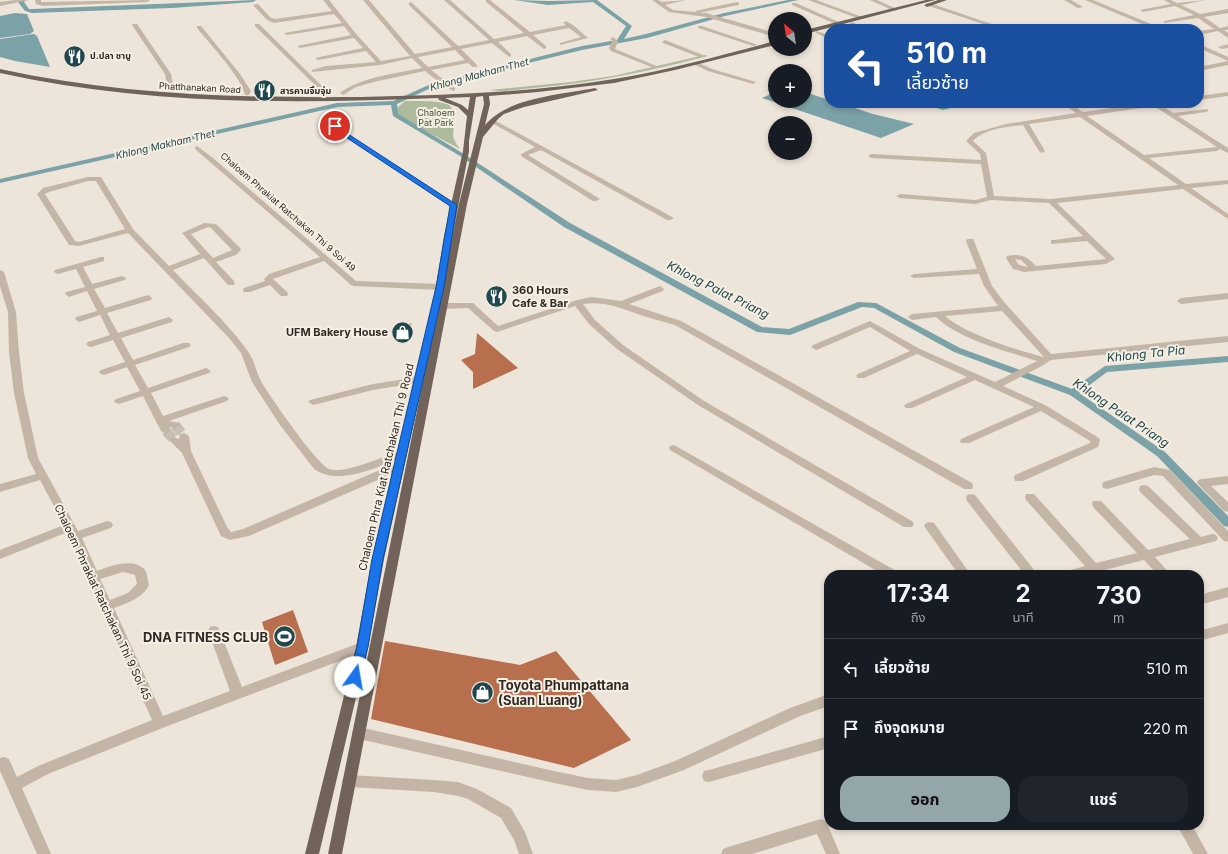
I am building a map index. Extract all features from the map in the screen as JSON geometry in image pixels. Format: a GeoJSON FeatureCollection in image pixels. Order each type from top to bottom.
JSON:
{"type":"FeatureCollection","features":[{"type":"Feature","properties":{"kind":"main road"},"geometry":{"type":"LineString","coordinates":[[840,24],[850,23],[862,18],[906,7],[944,0]]}},
{"type":"Feature","properties":{"kind":"main road"},"geometry":{"type":"LineString","coordinates":[[847,24],[930,2]]}},
{"type":"Feature","properties":{"kind":"main road"},"geometry":{"type":"LineString","coordinates":[[812,30],[824,28]]}},
{"type":"Feature","properties":{"kind":"main road"},"geometry":{"type":"LineString","coordinates":[[812,34],[824,31]]}},
{"type":"Feature","properties":{"kind":"main road"},"geometry":{"type":"LineString","coordinates":[[480,137],[492,121],[503,113],[515,108],[595,89],[701,56],[768,42]]}},
{"type":"Feature","properties":{"kind":"main road"},"geometry":{"type":"LineString","coordinates":[[453,89],[475,94],[485,94],[576,86],[695,63],[768,45]]}},
{"type":"Feature","properties":{"kind":"main road","name":"Phatthanakan Road"},"geometry":{"type":"LineString","coordinates":[[0,64],[69,78],[167,90],[247,94],[343,93],[453,89]]}},
{"type":"Feature","properties":{"kind":"main road"},"geometry":{"type":"LineString","coordinates":[[453,89],[492,88],[587,79],[656,70]]}},
{"type":"Feature","properties":{"kind":"main road","name":"Phatthanakan Road"},"geometry":{"type":"LineString","coordinates":[[0,71],[60,83],[185,97],[248,99],[415,97],[475,94]]}},
{"type":"Feature","properties":{"kind":"main road"},"geometry":{"type":"LineString","coordinates":[[475,94],[492,88]]}},
{"type":"Feature","properties":{"kind":"main road","name":"Chaloem Phra Kiat Ratchakan Thi 9 Road"},"geometry":{"type":"LineString","coordinates":[[335,854],[443,306],[467,171],[466,151],[469,115],[475,94]]}},
{"type":"Feature","properties":{"kind":"main road","name":"Chaloem Phra Kiat Ratchakan Thi 9 Road"},"geometry":{"type":"LineString","coordinates":[[312,854],[362,647],[378,559],[440,287],[454,205],[480,137],[487,100],[485,94]]}},
{"type":"Feature","properties":{"kind":"main road"},"geometry":{"type":"LineString","coordinates":[[423,96],[450,101],[464,108],[469,115]]}},
{"type":"Feature","properties":{"kind":"street"},"geometry":{"type":"LineString","coordinates":[[0,4],[9,5],[18,1],[26,0]]}},
{"type":"Feature","properties":{"kind":"street"},"geometry":{"type":"LineString","coordinates":[[38,0],[38,3],[43,4],[147,0]]}},
{"type":"Feature","properties":{"kind":"street"},"geometry":{"type":"LineString","coordinates":[[326,0],[334,12],[380,63]]}},
{"type":"Feature","properties":{"kind":"street"},"geometry":{"type":"LineString","coordinates":[[366,0],[426,69],[453,89]]}},
{"type":"Feature","properties":{"kind":"street"},"geometry":{"type":"LineString","coordinates":[[447,0],[509,55]]}},
{"type":"Feature","properties":{"kind":"street"},"geometry":{"type":"LineString","coordinates":[[655,0],[671,11],[680,13],[692,13],[737,4]]}},
{"type":"Feature","properties":{"kind":"street"},"geometry":{"type":"LineString","coordinates":[[660,4],[683,0]]}},
{"type":"Feature","properties":{"kind":"street"},"geometry":{"type":"LineString","coordinates":[[811,0],[862,18]]}},
{"type":"Feature","properties":{"kind":"street"},"geometry":{"type":"LineString","coordinates":[[873,0],[894,10]]}},
{"type":"Feature","properties":{"kind":"street"},"geometry":{"type":"LineString","coordinates":[[888,0],[906,7]]}},
{"type":"Feature","properties":{"kind":"street"},"geometry":{"type":"LineString","coordinates":[[1067,0],[1080,7]]}},
{"type":"Feature","properties":{"kind":"street"},"geometry":{"type":"LineString","coordinates":[[1088,0],[1149,24]]}},
{"type":"Feature","properties":{"kind":"street"},"geometry":{"type":"LineString","coordinates":[[1168,0],[1199,16],[1228,36]]}},
{"type":"Feature","properties":{"kind":"street"},"geometry":{"type":"LineString","coordinates":[[1143,10],[1203,0]]}},
{"type":"Feature","properties":{"kind":"street"},"geometry":{"type":"LineString","coordinates":[[488,1],[544,47]]}},
{"type":"Feature","properties":{"kind":"street"},"geometry":{"type":"LineString","coordinates":[[930,2],[989,24]]}},
{"type":"Feature","properties":{"kind":"street"},"geometry":{"type":"LineString","coordinates":[[411,4],[475,66]]}},
{"type":"Feature","properties":{"kind":"street"},"geometry":{"type":"LineString","coordinates":[[794,4],[840,24]]}},
{"type":"Feature","properties":{"kind":"street"},"geometry":{"type":"LineString","coordinates":[[256,5],[269,19],[274,21],[334,12]]}},
{"type":"Feature","properties":{"kind":"street"},"geometry":{"type":"LineString","coordinates":[[1166,22],[1228,11]]}},
{"type":"Feature","properties":{"kind":"street"},"geometry":{"type":"LineString","coordinates":[[692,13],[700,16],[722,18],[768,32]]}},
{"type":"Feature","properties":{"kind":"street"},"geometry":{"type":"LineString","coordinates":[[287,33],[345,24]]}},
{"type":"Feature","properties":{"kind":"street"},"geometry":{"type":"LineString","coordinates":[[314,71],[326,68],[380,63],[527,34],[568,24],[585,38],[562,44]]}},
{"type":"Feature","properties":{"kind":"street"},"geometry":{"type":"LineString","coordinates":[[135,25],[168,74],[170,84],[167,90]]}},
{"type":"Feature","properties":{"kind":"street"},"geometry":{"type":"LineString","coordinates":[[257,25],[323,90],[322,93]]}},
{"type":"Feature","properties":{"kind":"street"},"geometry":{"type":"LineString","coordinates":[[700,26],[755,45]]}},
{"type":"Feature","properties":{"kind":"street"},"geometry":{"type":"LineString","coordinates":[[199,27],[238,75],[248,91],[247,94]]}},
{"type":"Feature","properties":{"kind":"street"},"geometry":{"type":"LineString","coordinates":[[1204,32],[1228,28]]}},
{"type":"Feature","properties":{"kind":"street"},"geometry":{"type":"LineString","coordinates":[[818,32],[824,35]]}},
{"type":"Feature","properties":{"kind":"street"},"geometry":{"type":"LineString","coordinates":[[300,46],[355,36]]}},
{"type":"Feature","properties":{"kind":"street"},"geometry":{"type":"LineString","coordinates":[[613,38],[615,41],[613,47],[614,50],[656,70]]}},
{"type":"Feature","properties":{"kind":"street"},"geometry":{"type":"LineString","coordinates":[[665,42],[701,56]]}},
{"type":"Feature","properties":{"kind":"street"},"geometry":{"type":"LineString","coordinates":[[1221,47],[1228,46]]}},
{"type":"Feature","properties":{"kind":"street"},"geometry":{"type":"LineString","coordinates":[[1204,48],[1228,59]]}},
{"type":"Feature","properties":{"kind":"street"},"geometry":{"type":"LineString","coordinates":[[318,58],[368,49]]}},
{"type":"Feature","properties":{"kind":"street"},"geometry":{"type":"LineString","coordinates":[[343,93],[354,86],[364,83],[469,61]]}},
{"type":"Feature","properties":{"kind":"street"},"geometry":{"type":"LineString","coordinates":[[695,63],[710,70],[753,82]]}},
{"type":"Feature","properties":{"kind":"street"},"geometry":{"type":"LineString","coordinates":[[1204,68],[1228,63]]}},
{"type":"Feature","properties":{"kind":"street"},"geometry":{"type":"LineString","coordinates":[[1204,97],[1228,95]]}},
{"type":"Feature","properties":{"kind":"street"},"geometry":{"type":"LineString","coordinates":[[1072,108],[1228,217]]}},
{"type":"Feature","properties":{"kind":"street"},"geometry":{"type":"LineString","coordinates":[[991,198],[983,152],[969,140],[971,138],[984,131],[1024,122],[1128,108]]}},
{"type":"Feature","properties":{"kind":"street"},"geometry":{"type":"LineString","coordinates":[[1161,108],[1228,150]]}},
{"type":"Feature","properties":{"kind":"street"},"geometry":{"type":"LineString","coordinates":[[1171,114],[1206,110]]}},
{"type":"Feature","properties":{"kind":"street"},"geometry":{"type":"LineString","coordinates":[[328,120],[343,133],[454,205]]}},
{"type":"Feature","properties":{"kind":"street"},"geometry":{"type":"LineString","coordinates":[[492,121],[670,218]]}},
{"type":"Feature","properties":{"kind":"street"},"geometry":{"type":"LineString","coordinates":[[1024,122],[1042,151]]}},
{"type":"Feature","properties":{"kind":"street","name":"Chaloem Phrakiat Ratchakan Thi 9 Soi 49"},"geometry":{"type":"LineString","coordinates":[[197,148],[354,283],[440,287]]}},
{"type":"Feature","properties":{"kind":"street"},"geometry":{"type":"LineString","coordinates":[[540,148],[523,155],[596,199]]}},
{"type":"Feature","properties":{"kind":"street"},"geometry":{"type":"LineString","coordinates":[[1143,157],[1217,149]]}},
{"type":"Feature","properties":{"kind":"street"},"geometry":{"type":"LineString","coordinates":[[871,156],[985,162]]}},
{"type":"Feature","properties":{"kind":"street"},"geometry":{"type":"LineString","coordinates":[[130,230],[79,244],[72,243],[41,194],[46,190],[88,179],[98,180],[130,230],[232,336],[245,353],[257,382],[264,394],[284,423],[318,466],[325,471],[342,473],[350,472],[402,454]]}},
{"type":"Feature","properties":{"kind":"street"},"geometry":{"type":"LineString","coordinates":[[900,196],[974,202],[991,198],[1052,201],[1228,182]]}},
{"type":"Feature","properties":{"kind":"street"},"geometry":{"type":"LineString","coordinates":[[1034,269],[1110,260],[1110,257],[1052,201]]}},
{"type":"Feature","properties":{"kind":"street"},"geometry":{"type":"LineString","coordinates":[[168,269],[208,258],[234,253],[237,250],[213,226],[210,225],[186,233],[208,258],[231,283]]}},
{"type":"Feature","properties":{"kind":"street"},"geometry":{"type":"LineString","coordinates":[[1054,242],[1090,238]]}},
{"type":"Feature","properties":{"kind":"street"},"geometry":{"type":"LineString","coordinates":[[970,241],[988,286],[1043,360]]}},
{"type":"Feature","properties":{"kind":"street"},"geometry":{"type":"LineString","coordinates":[[284,294],[268,279],[272,276],[326,258]]}},
{"type":"Feature","properties":{"kind":"street"},"geometry":{"type":"LineString","coordinates":[[58,272],[101,259]]}},
{"type":"Feature","properties":{"kind":"street"},"geometry":{"type":"LineString","coordinates":[[78,266],[146,392],[166,425],[224,399]]}},
{"type":"Feature","properties":{"kind":"street"},"geometry":{"type":"LineString","coordinates":[[914,276],[982,271]]}},
{"type":"Feature","properties":{"kind":"street","name":"Chaloem Phrakiat Ratchakan Thi 9 Soi 45"},"geometry":{"type":"LineString","coordinates":[[0,272],[12,312],[14,352],[24,420],[33,458],[94,577],[160,723]]}},
{"type":"Feature","properties":{"kind":"street"},"geometry":{"type":"LineString","coordinates":[[69,294],[122,278]]}},
{"type":"Feature","properties":{"kind":"street"},"geometry":{"type":"LineString","coordinates":[[247,290],[272,282]]}},
{"type":"Feature","properties":{"kind":"street"},"geometry":{"type":"LineString","coordinates":[[622,304],[660,288]]}},
{"type":"Feature","properties":{"kind":"street"},"geometry":{"type":"LineString","coordinates":[[1181,301],[1228,296]]}},
{"type":"Feature","properties":{"kind":"street"},"geometry":{"type":"LineString","coordinates":[[79,319],[148,298]]}},
{"type":"Feature","properties":{"kind":"street"},"geometry":{"type":"LineString","coordinates":[[443,306],[470,305],[497,329],[577,303],[600,300],[622,304],[684,326],[968,486]]}},
{"type":"Feature","properties":{"kind":"street"},"geometry":{"type":"LineString","coordinates":[[577,303],[592,322],[620,347],[701,403],[908,524]]}},
{"type":"Feature","properties":{"kind":"street"},"geometry":{"type":"LineString","coordinates":[[912,317],[1003,306]]}},
{"type":"Feature","properties":{"kind":"street"},"geometry":{"type":"LineString","coordinates":[[937,314],[942,320],[952,326],[1043,360]]}},
{"type":"Feature","properties":{"kind":"street"},"geometry":{"type":"LineString","coordinates":[[91,344],[169,320]]}},
{"type":"Feature","properties":{"kind":"street"},"geometry":{"type":"LineString","coordinates":[[816,348],[870,324],[917,351],[974,377],[999,384],[1042,407],[1090,436],[1095,443],[1094,445],[1019,478]]}},
{"type":"Feature","properties":{"kind":"street"},"geometry":{"type":"LineString","coordinates":[[999,384],[1043,360],[1228,339]]}},
{"type":"Feature","properties":{"kind":"street"},"geometry":{"type":"LineString","coordinates":[[104,372],[186,345]]}},
{"type":"Feature","properties":{"kind":"street"},"geometry":{"type":"LineString","coordinates":[[861,376],[917,351]]}},
{"type":"Feature","properties":{"kind":"street"},"geometry":{"type":"LineString","coordinates":[[119,401],[206,371]]}},
{"type":"Feature","properties":{"kind":"street"},"geometry":{"type":"LineString","coordinates":[[909,406],[974,377]]}},
{"type":"Feature","properties":{"kind":"street"},"geometry":{"type":"LineString","coordinates":[[313,402],[373,387],[419,380]]}},
{"type":"Feature","properties":{"kind":"street"},"geometry":{"type":"LineString","coordinates":[[965,442],[1042,407]]}},
{"type":"Feature","properties":{"kind":"street"},"geometry":{"type":"LineString","coordinates":[[179,438],[222,528],[225,533],[230,536],[245,533],[386,472],[398,469]]}},
{"type":"Feature","properties":{"kind":"street"},"geometry":{"type":"LineString","coordinates":[[674,448],[885,570]]}},
{"type":"Feature","properties":{"kind":"street"},"geometry":{"type":"LineString","coordinates":[[1107,485],[1154,471],[1166,473],[1228,538]]}},
{"type":"Feature","properties":{"kind":"street"},"geometry":{"type":"LineString","coordinates":[[0,488],[41,476]]}},
{"type":"Feature","properties":{"kind":"street"},"geometry":{"type":"LineString","coordinates":[[1228,480],[1202,483],[1228,508]]}},
{"type":"Feature","properties":{"kind":"street"},"geometry":{"type":"LineString","coordinates":[[1144,489],[1199,541]]}},
{"type":"Feature","properties":{"kind":"street"},"geometry":{"type":"LineString","coordinates":[[1030,496],[1093,568]]}},
{"type":"Feature","properties":{"kind":"street"},"geometry":{"type":"LineString","coordinates":[[971,498],[1028,570]]}},
{"type":"Feature","properties":{"kind":"street"},"geometry":{"type":"LineString","coordinates":[[1098,504],[1160,570]]}},
{"type":"Feature","properties":{"kind":"street"},"geometry":{"type":"LineString","coordinates":[[0,555],[72,532],[107,524]]}},
{"type":"Feature","properties":{"kind":"street"},"geometry":{"type":"LineString","coordinates":[[930,526],[961,570]]}},
{"type":"Feature","properties":{"kind":"street"},"geometry":{"type":"LineString","coordinates":[[1086,570],[1212,538]]}},
{"type":"Feature","properties":{"kind":"street"},"geometry":{"type":"LineString","coordinates":[[94,577],[112,569],[128,567],[134,568],[140,572],[143,585],[132,596],[107,606]]}},
{"type":"Feature","properties":{"kind":"street"},"geometry":{"type":"LineString","coordinates":[[1204,599],[1228,592]]}},
{"type":"Feature","properties":{"kind":"street"},"geometry":{"type":"LineString","coordinates":[[1204,635],[1228,628]]}},
{"type":"Feature","properties":{"kind":"street"},"geometry":{"type":"LineString","coordinates":[[214,631],[238,694]]}},
{"type":"Feature","properties":{"kind":"street"},"geometry":{"type":"LineString","coordinates":[[13,786],[43,770],[160,723],[362,647]]}},
{"type":"Feature","properties":{"kind":"street"},"geometry":{"type":"LineString","coordinates":[[359,733],[554,777],[588,784],[616,786],[637,781],[679,766],[795,712],[824,702]]}},
{"type":"Feature","properties":{"kind":"street"},"geometry":{"type":"LineString","coordinates":[[709,776],[824,743]]}},
{"type":"Feature","properties":{"kind":"street"},"geometry":{"type":"LineString","coordinates":[[0,765],[4,763],[44,854]]}},
{"type":"Feature","properties":{"kind":"street"},"geometry":{"type":"LineString","coordinates":[[349,781],[434,786],[458,789],[472,794],[506,813],[520,837],[526,854]]}},
{"type":"Feature","properties":{"kind":"street"},"geometry":{"type":"LineString","coordinates":[[728,854],[824,825]]}},
{"type":"Feature","properties":{"kind":"street"},"geometry":{"type":"LineString","coordinates":[[826,830],[833,854]]}},
{"type":"Feature","properties":{"kind":"street"},"geometry":{"type":"LineString","coordinates":[[1187,830],[1201,854]]}},
{"type":"Feature","properties":{"kind":"green space"},"geometry":{"type":"Polygon","coordinates":[[[705,55],[708,56],[665,67],[599,80],[512,90],[490,90],[571,82],[613,76],[705,55]]]}},
{"type":"Feature","properties":{"kind":"green space","name":"Chaloem Pat Park"},"geometry":{"type":"Polygon","coordinates":[[[405,101],[445,103],[449,105],[454,116],[453,135],[460,149],[403,119],[397,113],[396,109],[405,101]]]}},
{"type":"Feature","properties":{"kind":"water"},"geometry":{"type":"Polygon","coordinates":[[[15,13],[27,14],[34,31],[30,34],[0,38],[0,16],[15,13]]]}},
{"type":"Feature","properties":{"kind":"water"},"geometry":{"type":"Polygon","coordinates":[[[34,34],[37,36],[50,67],[0,57],[0,39],[34,34]]]}},
{"type":"Feature","properties":{"kind":"water"},"geometry":{"type":"Polygon","coordinates":[[[812,94],[824,98],[824,108],[855,108],[914,124],[881,138],[792,108],[812,108],[812,94]]]}},
{"type":"Feature","properties":{"kind":"water"},"geometry":{"type":"Polygon","coordinates":[[[768,95],[768,100],[762,98],[768,95]]]}},
{"type":"Feature","properties":{"kind":"water"},"geometry":{"type":"Polygon","coordinates":[[[937,108],[951,108],[943,110],[937,108]]]}},
{"type":"Feature","properties":{"kind":"building","name":"UFM Bakery House"},"geometry":{"type":"Polygon","coordinates":[[[411,323],[412,333],[407,343],[393,330],[411,323]]]}},
{"type":"Feature","properties":{"kind":"building"},"geometry":{"type":"Polygon","coordinates":[[[477,333],[518,368],[473,389],[473,372],[461,360],[475,354],[477,333]]]}},
{"type":"Feature","properties":{"kind":"building","name":"DNA FITNESS CLUB"},"geometry":{"type":"Polygon","coordinates":[[[293,610],[308,652],[275,665],[262,622],[293,610]]]}},
{"type":"Feature","properties":{"kind":"building","name":"Toyota Phumpattana (Suan Luang)"},"geometry":{"type":"Polygon","coordinates":[[[385,641],[520,665],[556,651],[631,740],[574,768],[371,719],[385,641]]]}},
{"type":"Feature","properties":{"kind":"waterway"},"geometry":{"type":"LineString","coordinates":[[23,0],[21,2],[27,10],[32,11],[172,6],[253,0]]}},
{"type":"Feature","properties":{"kind":"waterway"},"geometry":{"type":"LineString","coordinates":[[517,0],[548,3],[594,0],[629,26],[620,40]]}},
{"type":"Feature","properties":{"kind":"waterway","name":"Khlong Makham Thet"},"geometry":{"type":"LineString","coordinates":[[394,103],[433,85],[582,48],[647,36],[724,15],[795,0]]}},
{"type":"Feature","properties":{"kind":"waterway","name":"Khlong Makham Thet"},"geometry":{"type":"LineString","coordinates":[[0,181],[337,105],[394,103]]}},
{"type":"Feature","properties":{"kind":"waterway","name":"Khlong Palat Priang"},"geometry":{"type":"LineString","coordinates":[[394,103],[395,115],[462,155],[567,225],[760,330],[790,332],[861,304],[876,306],[957,350],[1073,393]]}},
{"type":"Feature","properties":{"kind":"waterway","name":"Khlong Ta Pia"},"geometry":{"type":"LineString","coordinates":[[1073,393],[1105,369],[1228,359]]}},
{"type":"Feature","properties":{"kind":"waterway","name":"Khlong Palat Priang"},"geometry":{"type":"LineString","coordinates":[[1073,393],[1161,454],[1228,523]]}},
{"type":"Feature","properties":{"kind":"tunnel"},"geometry":{"type":"LineString","coordinates":[[175,425],[184,436]]}},
{"type":"Feature","properties":{"kind":"tunnel"},"geometry":{"type":"LineString","coordinates":[[166,431],[174,440]]}},
{"type":"Feature","properties":{"kind":"place","name":"ป.ปลา ชาบู"},"geometry":{"type":"Point","coordinates":[74,56]}},
{"type":"Feature","properties":{"kind":"place","name":"สารคามจิ้มจุ่ม"},"geometry":{"type":"Point","coordinates":[265,91]}},
{"type":"Feature","properties":{"kind":"place","name":"360 Hours Cafe & Bar"},"geometry":{"type":"Point","coordinates":[497,296]}},
{"type":"Feature","properties":{"kind":"place","name":"UFM Bakery House"},"geometry":{"type":"Point","coordinates":[403,332]}},
{"type":"Feature","properties":{"kind":"place","name":"DNA FITNESS CLUB"},"geometry":{"type":"Point","coordinates":[284,637]}},
{"type":"Feature","properties":{"kind":"place","name":"Toyota Phumpattana (Suan Luang)"},"geometry":{"type":"Point","coordinates":[483,692]}},
{"type":"Feature","properties":{"kind":"route"},"geometry":{"type":"LineString","coordinates":[[335,126],[343,133],[454,205],[440,287],[378,559],[355,677]]}}]}
